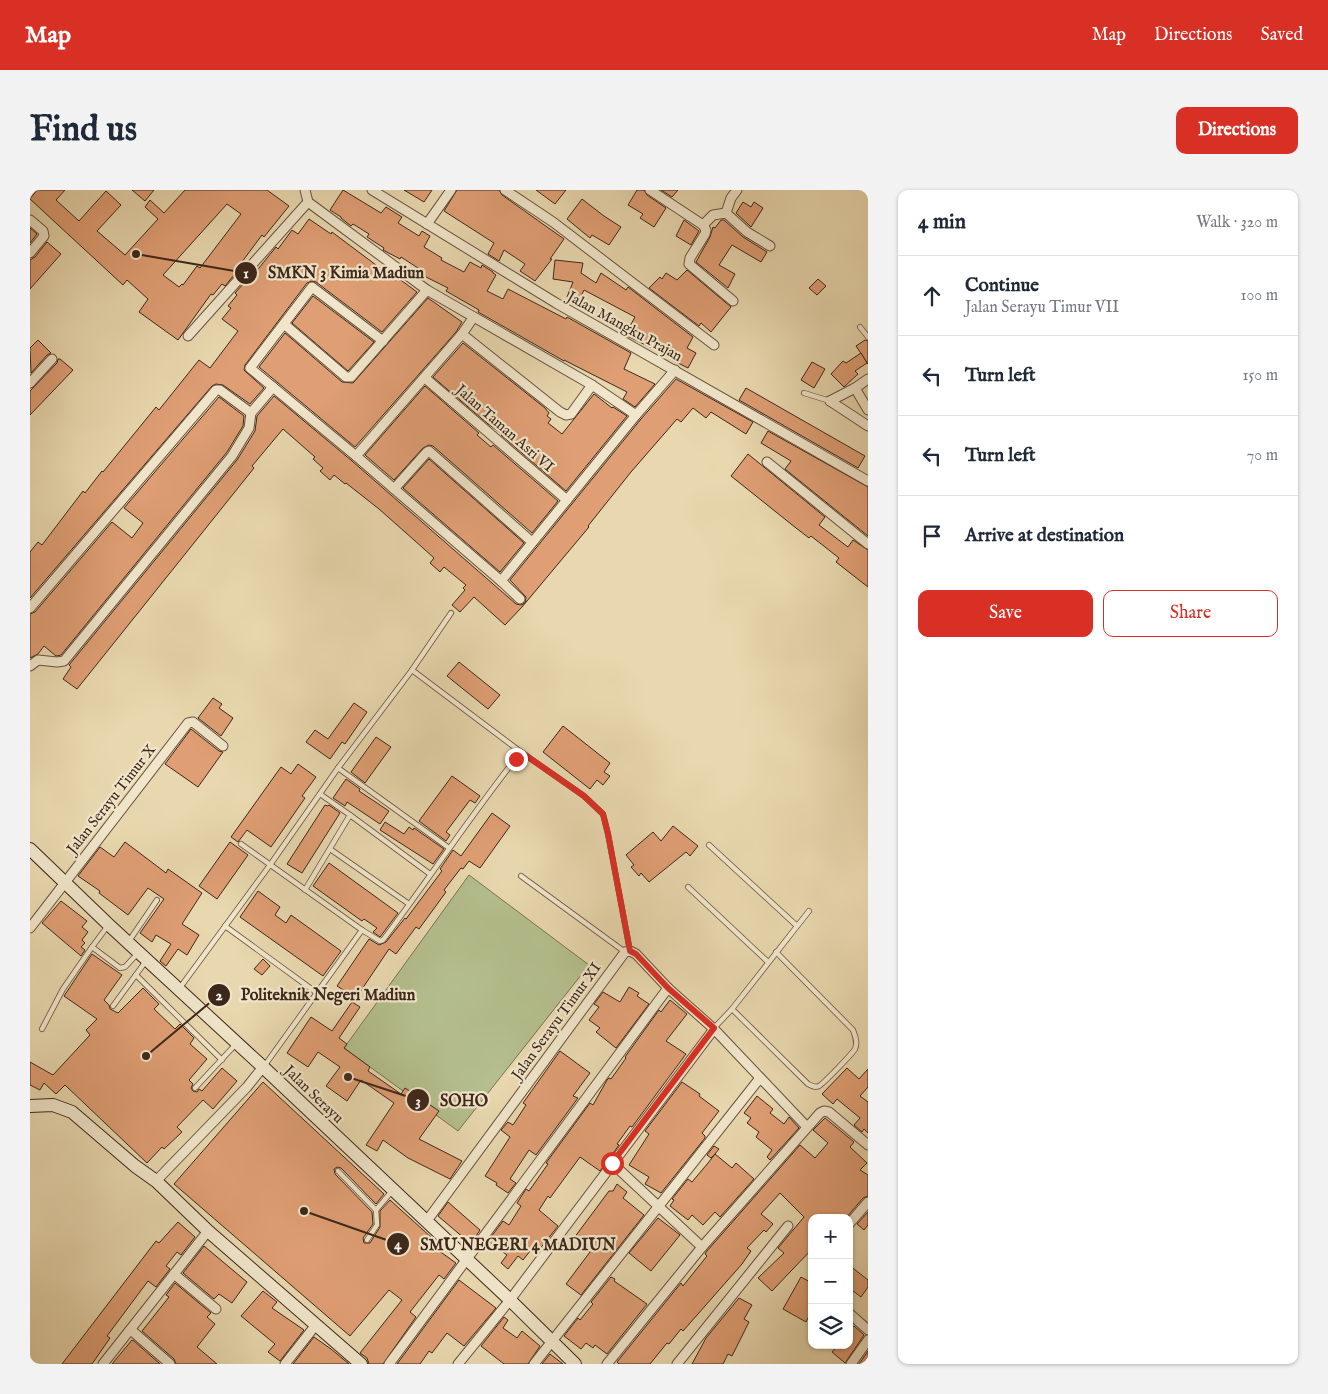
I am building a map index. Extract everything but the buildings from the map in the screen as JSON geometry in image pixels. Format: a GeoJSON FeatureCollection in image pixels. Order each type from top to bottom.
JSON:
{"type":"FeatureCollection","features":[{"type":"Feature","properties":{"kind":"main road","name":"Jalan Serayu"},"geometry":{"type":"LineString","coordinates":[[30,848],[178,990],[263,1067],[465,1260],[510,1300],[575,1364]]}},
{"type":"Feature","properties":{"kind":"main road"},"geometry":{"type":"LineString","coordinates":[[32,1104],[53,1105],[72,1112],[135,1166],[156,1181],[208,1232],[361,1364]]}},
{"type":"Feature","properties":{"kind":"street","name":"Jalan Mangku Prajan"},"geometry":{"type":"LineString","coordinates":[[372,190],[556,303],[868,481]]}},
{"type":"Feature","properties":{"kind":"street"},"geometry":{"type":"LineString","coordinates":[[427,224],[451,190]]}},
{"type":"Feature","properties":{"kind":"street"},"geometry":{"type":"LineString","coordinates":[[505,190],[553,222],[714,345]]}},
{"type":"Feature","properties":{"kind":"street"},"geometry":{"type":"LineString","coordinates":[[650,190],[703,225],[706,234],[690,258],[689,264],[733,301]]}},
{"type":"Feature","properties":{"kind":"street"},"geometry":{"type":"LineString","coordinates":[[726,213],[731,198],[737,190]]}},
{"type":"Feature","properties":{"kind":"street"},"geometry":{"type":"LineString","coordinates":[[306,191],[308,202],[427,290],[592,385],[636,415]]}},
{"type":"Feature","properties":{"kind":"street"},"geometry":{"type":"LineString","coordinates":[[188,336],[308,202]]}},
{"type":"Feature","properties":{"kind":"street"},"geometry":{"type":"LineString","coordinates":[[703,225],[713,214],[726,213],[747,232],[770,246]]}},
{"type":"Feature","properties":{"kind":"street"},"geometry":{"type":"LineString","coordinates":[[30,220],[43,232],[44,236],[30,253]]}},
{"type":"Feature","properties":{"kind":"street"},"geometry":{"type":"LineString","coordinates":[[382,341],[312,287],[250,368],[356,456],[520,599]]}},
{"type":"Feature","properties":{"kind":"street"},"geometry":{"type":"LineString","coordinates":[[284,324],[350,377],[427,290]]}},
{"type":"Feature","properties":{"kind":"street"},"geometry":{"type":"LineString","coordinates":[[356,456],[425,378],[473,318]]}},
{"type":"Feature","properties":{"kind":"street"},"geometry":{"type":"LineString","coordinates":[[462,334],[566,415],[571,414],[592,385]]}},
{"type":"Feature","properties":{"kind":"street"},"geometry":{"type":"LineString","coordinates":[[30,383],[52,359]]}},
{"type":"Feature","properties":{"kind":"street"},"geometry":{"type":"LineString","coordinates":[[501,581],[675,370]]}},
{"type":"Feature","properties":{"kind":"street","name":"Jalan Taman Asri VI"},"geometry":{"type":"LineString","coordinates":[[425,378],[567,500]]}},
{"type":"Feature","properties":{"kind":"street"},"geometry":{"type":"LineString","coordinates":[[868,379],[830,401],[868,426]]}},
{"type":"Feature","properties":{"kind":"street"},"geometry":{"type":"LineString","coordinates":[[30,666],[38,660],[64,661],[232,456],[250,428],[251,413],[273,387]]}},
{"type":"Feature","properties":{"kind":"street"},"geometry":{"type":"LineString","coordinates":[[855,388],[868,410]]}},
{"type":"Feature","properties":{"kind":"street"},"geometry":{"type":"LineString","coordinates":[[30,608],[216,390],[220,390],[251,413]]}},
{"type":"Feature","properties":{"kind":"street"},"geometry":{"type":"LineString","coordinates":[[394,489],[430,451],[532,542]]}},
{"type":"Feature","properties":{"kind":"street"},"geometry":{"type":"LineString","coordinates":[[767,462],[868,544]]}},
{"type":"Feature","properties":{"kind":"street","name":"Jalan Serayu Timur X"},"geometry":{"type":"LineString","coordinates":[[30,928],[188,723],[193,722],[223,746]]}},
{"type":"Feature","properties":{"kind":"street"},"geometry":{"type":"LineString","coordinates":[[625,953],[636,954],[668,988],[714,1028],[807,1128]]}},
{"type":"Feature","properties":{"kind":"street","name":"Jalan Serayu Timur XI"},"geometry":{"type":"LineString","coordinates":[[426,1222],[625,953]]}},
{"type":"Feature","properties":{"kind":"street"},"geometry":{"type":"LineString","coordinates":[[389,1364],[668,988]]}},
{"type":"Feature","properties":{"kind":"street"},"geometry":{"type":"LineString","coordinates":[[458,1364],[510,1300],[714,1028]]}},
{"type":"Feature","properties":{"kind":"street"},"geometry":{"type":"LineString","coordinates":[[156,1181],[247,1087],[263,1067]]}},
{"type":"Feature","properties":{"kind":"street"},"geometry":{"type":"LineString","coordinates":[[534,1364],[760,1078]]}},
{"type":"Feature","properties":{"kind":"street"},"geometry":{"type":"LineString","coordinates":[[607,1364],[702,1247],[820,1113],[824,1111],[829,1112],[868,1145]]}},
{"type":"Feature","properties":{"kind":"street"},"geometry":{"type":"LineString","coordinates":[[612,1163],[702,1247]]}},
{"type":"Feature","properties":{"kind":"street"},"geometry":{"type":"LineString","coordinates":[[853,1219],[868,1202]]}},
{"type":"Feature","properties":{"kind":"street"},"geometry":{"type":"LineString","coordinates":[[676,1364],[788,1226]]}},
{"type":"Feature","properties":{"kind":"street"},"geometry":{"type":"LineString","coordinates":[[103,1364],[208,1232]]}},
{"type":"Feature","properties":{"kind":"street"},"geometry":{"type":"LineString","coordinates":[[174,1274],[216,1309]]}},
{"type":"Feature","properties":{"kind":"street"},"geometry":{"type":"LineString","coordinates":[[853,1317],[868,1330]]}},
{"type":"Feature","properties":{"kind":"street"},"geometry":{"type":"LineString","coordinates":[[285,1364],[315,1326]]}},
{"type":"Feature","properties":{"kind":"street"},"geometry":{"type":"LineString","coordinates":[[130,1330],[170,1364]]}},
{"type":"Feature","properties":{"kind":"street"},"geometry":{"type":"LineString","coordinates":[[852,1364],[868,1340]]}},
{"type":"Feature","properties":{"kind":"lane"},"geometry":{"type":"LineString","coordinates":[[860,326],[868,337]]}},
{"type":"Feature","properties":{"kind":"lane"},"geometry":{"type":"LineString","coordinates":[[804,393],[830,401]]}},
{"type":"Feature","properties":{"kind":"lane"},"geometry":{"type":"LineString","coordinates":[[178,990],[270,865],[338,768],[412,670],[451,613]]}},
{"type":"Feature","properties":{"kind":"lane"},"geometry":{"type":"LineString","coordinates":[[412,670],[521,752],[584,796],[603,814],[608,834],[625,953]]}},
{"type":"Feature","properties":{"kind":"lane"},"geometry":{"type":"LineString","coordinates":[[241,844],[380,941],[383,940],[448,848],[521,752]]}},
{"type":"Feature","properties":{"kind":"lane"},"geometry":{"type":"LineString","coordinates":[[338,768],[448,848]]}},
{"type":"Feature","properties":{"kind":"lane"},"geometry":{"type":"LineString","coordinates":[[320,794],[430,874]]}},
{"type":"Feature","properties":{"kind":"lane"},"geometry":{"type":"LineString","coordinates":[[305,890],[350,816]]}},
{"type":"Feature","properties":{"kind":"lane"},"geometry":{"type":"LineString","coordinates":[[709,845],[797,926]]}},
{"type":"Feature","properties":{"kind":"lane"},"geometry":{"type":"LineString","coordinates":[[330,849],[409,904]]}},
{"type":"Feature","properties":{"kind":"lane"},"geometry":{"type":"LineString","coordinates":[[522,876],[625,953]]}},
{"type":"Feature","properties":{"kind":"lane"},"geometry":{"type":"LineString","coordinates":[[688,887],[768,962]]}},
{"type":"Feature","properties":{"kind":"lane"},"geometry":{"type":"LineString","coordinates":[[128,942],[158,900]]}},
{"type":"Feature","properties":{"kind":"lane"},"geometry":{"type":"LineString","coordinates":[[714,1028],[732,1009],[809,911]]}},
{"type":"Feature","properties":{"kind":"lane"},"geometry":{"type":"LineString","coordinates":[[42,1029],[63,989],[109,925]]}},
{"type":"Feature","properties":{"kind":"lane"},"geometry":{"type":"LineString","coordinates":[[226,926],[317,993]]}},
{"type":"Feature","properties":{"kind":"lane"},"geometry":{"type":"LineString","coordinates":[[263,1067],[362,930]]}},
{"type":"Feature","properties":{"kind":"lane"},"geometry":{"type":"LineString","coordinates":[[92,947],[120,968],[125,968],[143,956]]}},
{"type":"Feature","properties":{"kind":"lane"},"geometry":{"type":"LineString","coordinates":[[732,1009],[813,1087],[818,1087],[824,1082],[854,1049],[856,1041],[853,1030],[776,952]]}},
{"type":"Feature","properties":{"kind":"lane"},"geometry":{"type":"LineString","coordinates":[[113,1006],[136,975],[143,956]]}},
{"type":"Feature","properties":{"kind":"lane"},"geometry":{"type":"LineString","coordinates":[[136,975],[222,1060]]}},
{"type":"Feature","properties":{"kind":"lane"},"geometry":{"type":"LineString","coordinates":[[195,1088],[236,1044]]}},
{"type":"Feature","properties":{"kind":"lane"},"geometry":{"type":"LineString","coordinates":[[338,1172],[376,1210],[377,1225],[367,1240]]}},
{"type":"Feature","properties":{"kind":"lane"},"geometry":{"type":"LineString","coordinates":[[376,1210],[393,1190]]}},
{"type":"Feature","properties":{"kind":"green space"},"geometry":{"type":"Polygon","coordinates":[[[469,875],[589,965],[458,1131],[344,1048],[469,875]]]}},
{"type":"Feature","properties":{"kind":"place","name":"SMKN 3 Kimia Madiun"},"geometry":{"type":"Point","coordinates":[136,254]}},
{"type":"Feature","properties":{"kind":"place","name":"Politeknik Negeri Madiun"},"geometry":{"type":"Point","coordinates":[146,1056]}},
{"type":"Feature","properties":{"kind":"place","name":"SOHO"},"geometry":{"type":"Point","coordinates":[348,1077]}},
{"type":"Feature","properties":{"kind":"place","name":"SMU NEGERI 4 MADIUN"},"geometry":{"type":"Point","coordinates":[304,1211]}},
{"type":"Feature","properties":{"kind":"route"},"geometry":{"type":"LineString","coordinates":[[516,759],[521,752],[584,796],[603,814],[630,951],[636,954],[668,988],[714,1028],[612,1163]]}}]}
